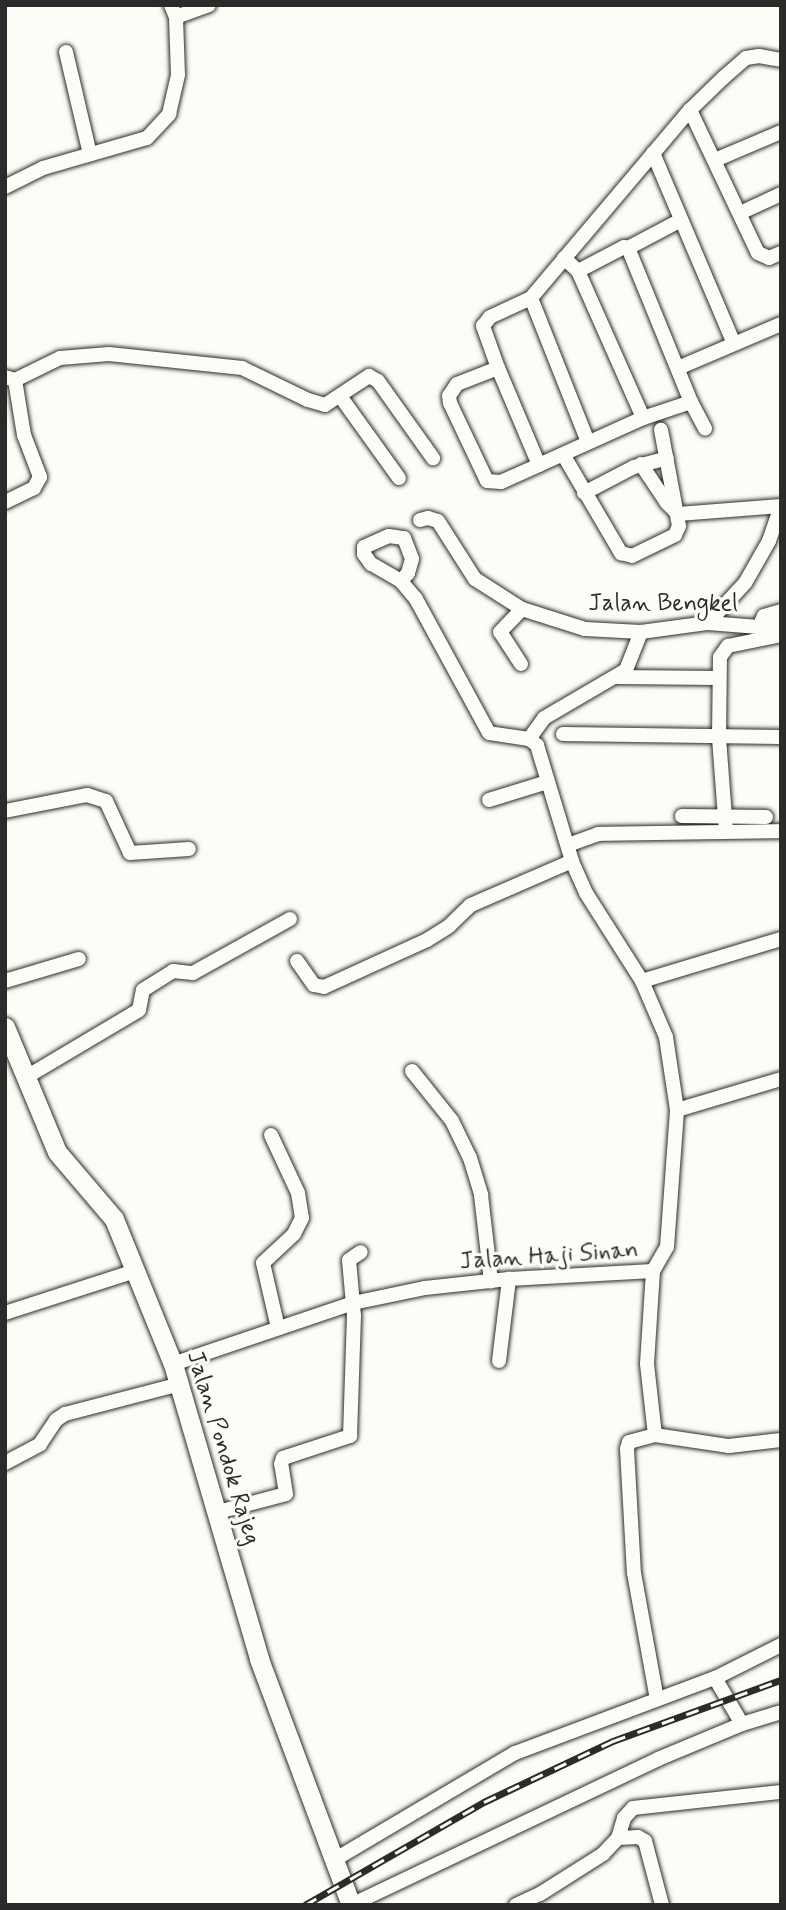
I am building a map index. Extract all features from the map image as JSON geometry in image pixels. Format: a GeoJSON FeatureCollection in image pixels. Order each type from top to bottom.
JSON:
{"type":"FeatureCollection","features":[{"type":"Feature","properties":{"kind":"main road","name":"Jalan Pondok Rajeg"},"geometry":{"type":"LineString","coordinates":[[5,1027],[28,1076],[57,1152],[114,1219],[173,1364],[259,1659],[351,1905]]}},
{"type":"Feature","properties":{"kind":"street"},"geometry":{"type":"LineString","coordinates":[[5,187],[43,167],[147,138],[169,114],[178,75],[174,11],[209,5]]}},
{"type":"Feature","properties":{"kind":"street"},"geometry":{"type":"LineString","coordinates":[[66,52],[90,154]]}},
{"type":"Feature","properties":{"kind":"street"},"geometry":{"type":"LineString","coordinates":[[539,466],[483,326],[490,317],[531,298],[690,110],[746,58],[759,56],[781,60]]}},
{"type":"Feature","properties":{"kind":"street"},"geometry":{"type":"LineString","coordinates":[[690,110],[758,253],[769,258],[781,253]]}},
{"type":"Feature","properties":{"kind":"street"},"geometry":{"type":"LineString","coordinates":[[715,160],[781,132]]}},
{"type":"Feature","properties":{"kind":"street"},"geometry":{"type":"LineString","coordinates":[[653,153],[734,344]]}},
{"type":"Feature","properties":{"kind":"street"},"geometry":{"type":"LineString","coordinates":[[740,213],[781,194]]}},
{"type":"Feature","properties":{"kind":"street"},"geometry":{"type":"LineString","coordinates":[[578,271],[681,220]]}},
{"type":"Feature","properties":{"kind":"street"},"geometry":{"type":"LineString","coordinates":[[628,248],[691,402],[705,428]]}},
{"type":"Feature","properties":{"kind":"street"},"geometry":{"type":"LineString","coordinates":[[564,258],[578,271],[643,418]]}},
{"type":"Feature","properties":{"kind":"street"},"geometry":{"type":"LineString","coordinates":[[531,298],[588,442]]}},
{"type":"Feature","properties":{"kind":"street"},"geometry":{"type":"LineString","coordinates":[[678,368],[781,324]]}},
{"type":"Feature","properties":{"kind":"street"},"geometry":{"type":"LineString","coordinates":[[5,502],[34,488],[40,477],[24,435],[10,378],[60,358],[109,354],[242,368],[308,400],[326,405],[369,376],[378,381],[433,458]]}},
{"type":"Feature","properties":{"kind":"street"},"geometry":{"type":"LineString","coordinates":[[498,368],[457,384],[449,396],[487,481],[501,482],[643,418],[691,402]]}},
{"type":"Feature","properties":{"kind":"street"},"geometry":{"type":"LineString","coordinates":[[340,396],[399,478]]}},
{"type":"Feature","properties":{"kind":"street"},"geometry":{"type":"LineString","coordinates":[[564,456],[621,553],[632,556],[675,534],[678,514],[661,430]]}},
{"type":"Feature","properties":{"kind":"street"},"geometry":{"type":"LineString","coordinates":[[584,493],[641,464],[667,458]]}},
{"type":"Feature","properties":{"kind":"street"},"geometry":{"type":"LineString","coordinates":[[641,464],[667,503],[678,514],[781,506],[769,541],[745,583],[708,623]]}},
{"type":"Feature","properties":{"kind":"street","name":"Jalan Bengkel"},"geometry":{"type":"LineString","coordinates":[[420,520],[428,518],[438,521],[475,579],[522,609],[585,629],[640,632],[708,623],[759,627],[781,623]]}},
{"type":"Feature","properties":{"kind":"street"},"geometry":{"type":"LineString","coordinates":[[401,581],[416,599],[489,733],[529,739],[544,718],[626,670],[640,632]]}},
{"type":"Feature","properties":{"kind":"street"},"geometry":{"type":"LineString","coordinates":[[521,664],[500,632],[522,609]]}},
{"type":"Feature","properties":{"kind":"street"},"geometry":{"type":"LineString","coordinates":[[759,627],[764,616],[781,611]]}},
{"type":"Feature","properties":{"kind":"street"},"geometry":{"type":"LineString","coordinates":[[726,824],[719,738],[720,657],[727,646],[781,635]]}},
{"type":"Feature","properties":{"kind":"street"},"geometry":{"type":"LineString","coordinates":[[618,677],[718,678]]}},
{"type":"Feature","properties":{"kind":"street"},"geometry":{"type":"LineString","coordinates":[[563,734],[781,737]]}},
{"type":"Feature","properties":{"kind":"street","name":"Jalan Haji Sinan"},"geometry":{"type":"LineString","coordinates":[[173,1364],[353,1303],[425,1288],[509,1279],[653,1271],[667,1247],[677,1110],[666,1037],[642,981],[586,893],[572,861],[537,745],[529,739]]}},
{"type":"Feature","properties":{"kind":"street"},"geometry":{"type":"LineString","coordinates":[[489,800],[547,782]]}},
{"type":"Feature","properties":{"kind":"street"},"geometry":{"type":"LineString","coordinates":[[5,811],[87,795],[106,800],[130,853],[189,849]]}},
{"type":"Feature","properties":{"kind":"street"},"geometry":{"type":"LineString","coordinates":[[682,816],[781,831]]}},
{"type":"Feature","properties":{"kind":"street"},"geometry":{"type":"LineString","coordinates":[[568,845],[598,834],[726,824],[766,817]]}},
{"type":"Feature","properties":{"kind":"street"},"geometry":{"type":"LineString","coordinates":[[297,961],[314,985],[324,987],[427,940],[449,926],[471,905],[572,861]]}},
{"type":"Feature","properties":{"kind":"street"},"geometry":{"type":"LineString","coordinates":[[28,1076],[139,1010],[143,990],[173,971],[192,973],[290,919]]}},
{"type":"Feature","properties":{"kind":"street"},"geometry":{"type":"LineString","coordinates":[[642,981],[781,939]]}},
{"type":"Feature","properties":{"kind":"street"},"geometry":{"type":"LineString","coordinates":[[5,981],[79,959]]}},
{"type":"Feature","properties":{"kind":"street"},"geometry":{"type":"LineString","coordinates":[[412,1071],[452,1121],[470,1158],[481,1195],[491,1281]]}},
{"type":"Feature","properties":{"kind":"street"},"geometry":{"type":"LineString","coordinates":[[677,1110],[781,1079]]}},
{"type":"Feature","properties":{"kind":"street"},"geometry":{"type":"LineString","coordinates":[[271,1135],[298,1193],[302,1219],[294,1234],[263,1263],[278,1328]]}},
{"type":"Feature","properties":{"kind":"street"},"geometry":{"type":"LineString","coordinates":[[218,1513],[286,1494],[281,1464],[283,1458],[350,1436],[353,1303],[349,1260],[361,1252]]}},
{"type":"Feature","properties":{"kind":"street"},"geometry":{"type":"LineString","coordinates":[[5,1313],[135,1271]]}},
{"type":"Feature","properties":{"kind":"street"},"geometry":{"type":"LineString","coordinates":[[653,1271],[647,1364],[655,1435]]}},
{"type":"Feature","properties":{"kind":"street"},"geometry":{"type":"LineString","coordinates":[[499,1362],[509,1279]]}},
{"type":"Feature","properties":{"kind":"street"},"geometry":{"type":"LineString","coordinates":[[5,1462],[40,1444],[56,1420],[65,1414],[180,1384]]}},
{"type":"Feature","properties":{"kind":"street"},"geometry":{"type":"LineString","coordinates":[[657,1699],[634,1573],[627,1449],[629,1442],[655,1435],[729,1446],[781,1440]]}},
{"type":"Feature","properties":{"kind":"street"},"geometry":{"type":"LineString","coordinates":[[334,1860],[515,1753],[715,1678],[781,1645]]}},
{"type":"Feature","properties":{"kind":"street"},"geometry":{"type":"LineString","coordinates":[[715,1678],[742,1724]]}},
{"type":"Feature","properties":{"kind":"street"},"geometry":{"type":"LineString","coordinates":[[351,1905],[658,1759],[742,1724],[781,1712]]}},
{"type":"Feature","properties":{"kind":"street"},"geometry":{"type":"LineString","coordinates":[[516,1905],[540,1894],[603,1854],[618,1838],[624,1818],[633,1808],[781,1792]]}},
{"type":"Feature","properties":{"kind":"street"},"geometry":{"type":"LineString","coordinates":[[618,1838],[638,1837],[645,1841],[662,1905]]}},
{"type":"Feature","properties":{"kind":"railway"},"geometry":{"type":"LineString","coordinates":[[305,1905],[484,1802],[613,1741],[781,1680]]}}]}
